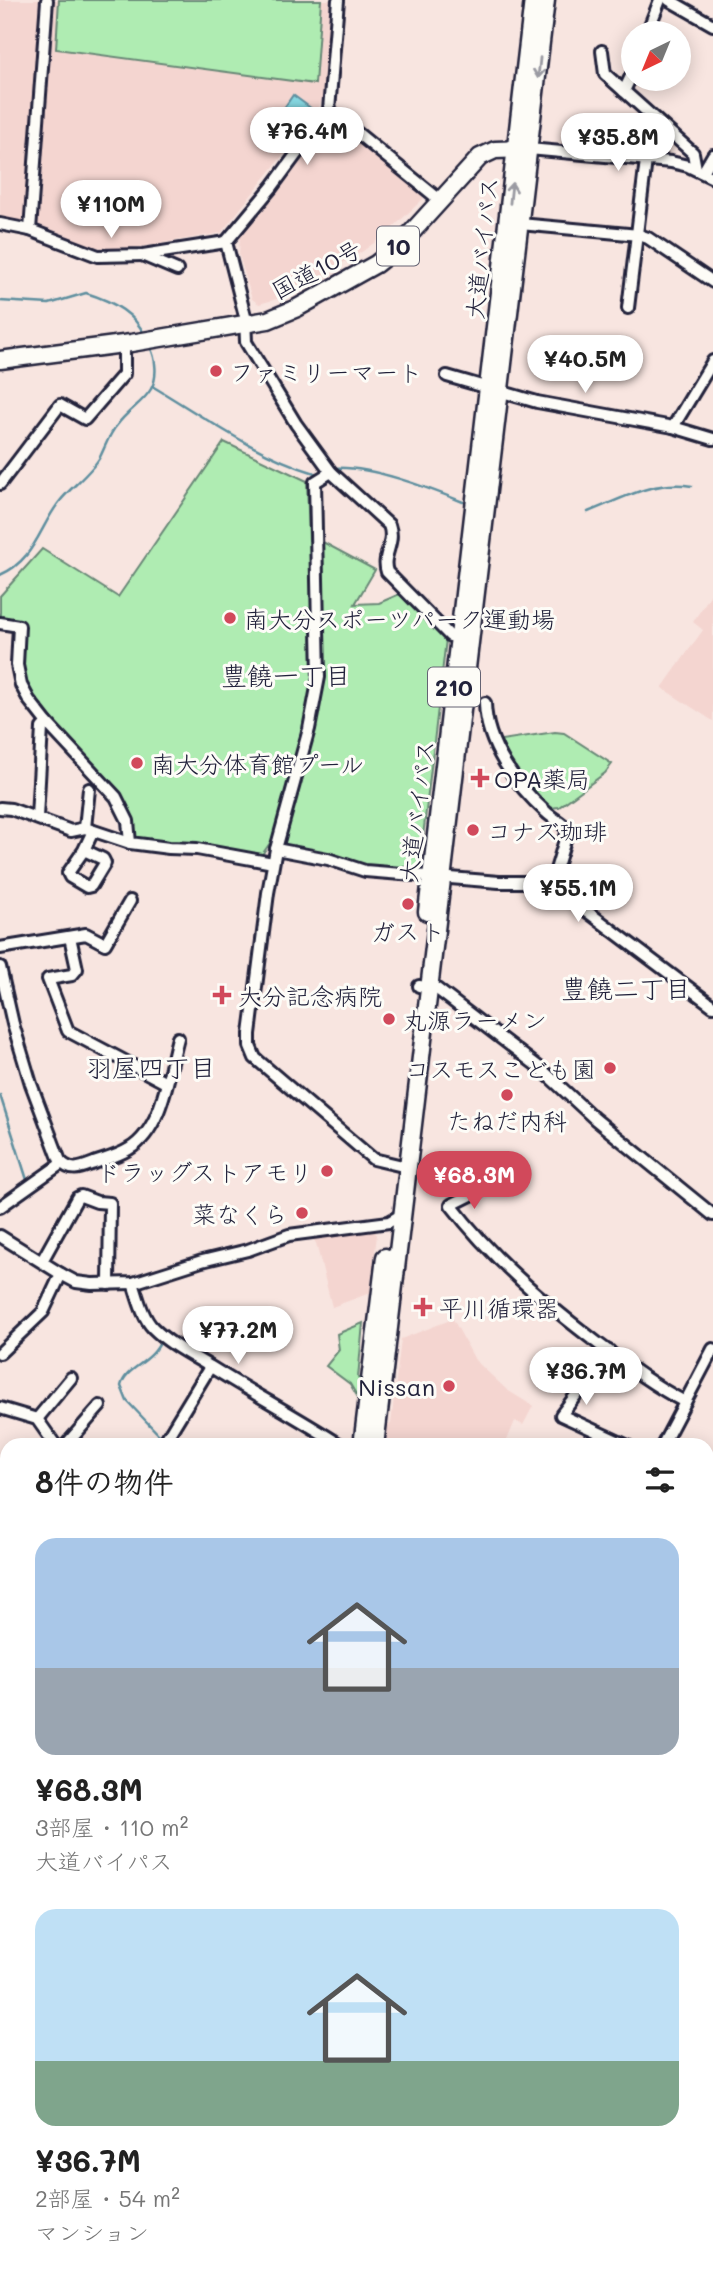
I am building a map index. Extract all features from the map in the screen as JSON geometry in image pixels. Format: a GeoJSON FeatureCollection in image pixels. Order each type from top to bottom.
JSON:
{"type":"FeatureCollection","features":[{"type":"Feature","properties":{"kind":"highway"},"geometry":{"type":"LineString","coordinates":[[521,146],[533,0]]}},
{"type":"Feature","properties":{"kind":"highway"},"geometry":{"type":"LineString","coordinates":[[521,146],[546,0]]}},
{"type":"Feature","properties":{"kind":"highway","name":"国道10号"},"geometry":{"type":"LineString","coordinates":[[246,323],[298,300],[370,256],[395,237],[480,150],[491,144],[521,146]]}},
{"type":"Feature","properties":{"kind":"highway","name":"国道10号"},"geometry":{"type":"LineString","coordinates":[[0,360],[268,320],[297,308],[376,264],[410,234],[475,162],[495,150],[521,146]]}},
{"type":"Feature","properties":{"kind":"highway","name":"大道バイパス"},"geometry":{"type":"LineString","coordinates":[[437,876],[460,637],[520,224],[521,146]]}},
{"type":"Feature","properties":{"kind":"highway","name":"大道バイパス"},"geometry":{"type":"LineString","coordinates":[[363,1438],[395,1218],[424,987],[521,146]]}},
{"type":"Feature","properties":{"kind":"highway","name":"大道バイパス"},"geometry":{"type":"LineString","coordinates":[[376,1438],[395,1218]]}},
{"type":"Feature","properties":{"kind":"street"},"geometry":{"type":"LineString","coordinates":[[30,230],[47,0]]}},
{"type":"Feature","properties":{"kind":"street"},"geometry":{"type":"LineString","coordinates":[[0,224],[30,230],[98,256],[143,255],[226,242],[272,187],[329,110],[338,0]]}},
{"type":"Feature","properties":{"kind":"street"},"geometry":{"type":"LineString","coordinates":[[652,21],[660,0]]}},
{"type":"Feature","properties":{"kind":"street"},"geometry":{"type":"LineString","coordinates":[[669,0],[713,25]]}},
{"type":"Feature","properties":{"kind":"street"},"geometry":{"type":"LineString","coordinates":[[602,51],[605,74],[621,87]]}},
{"type":"Feature","properties":{"kind":"street"},"geometry":{"type":"LineString","coordinates":[[625,91],[693,153],[706,170]]}},
{"type":"Feature","properties":{"kind":"street"},"geometry":{"type":"LineString","coordinates":[[329,110],[436,197]]}},
{"type":"Feature","properties":{"kind":"street"},"geometry":{"type":"LineString","coordinates":[[521,146],[680,164],[706,170]]}},
{"type":"Feature","properties":{"kind":"street"},"geometry":{"type":"LineString","coordinates":[[706,170],[713,155]]}},
{"type":"Feature","properties":{"kind":"street"},"geometry":{"type":"LineString","coordinates":[[628,308],[639,235],[646,160]]}},
{"type":"Feature","properties":{"kind":"street"},"geometry":{"type":"LineString","coordinates":[[520,224],[639,235],[648,238],[713,282]]}},
{"type":"Feature","properties":{"kind":"street"},"geometry":{"type":"LineString","coordinates":[[226,242],[246,323],[246,342],[296,424],[331,472],[389,525],[393,535],[384,564],[387,572],[450,636],[460,637]]}},
{"type":"Feature","properties":{"kind":"street"},"geometry":{"type":"LineString","coordinates":[[143,255],[177,270]]}},
{"type":"Feature","properties":{"kind":"street"},"geometry":{"type":"LineString","coordinates":[[0,484],[60,405],[85,419],[113,389],[124,374],[127,343]]}},
{"type":"Feature","properties":{"kind":"street"},"geometry":{"type":"LineString","coordinates":[[673,427],[713,361]]}},
{"type":"Feature","properties":{"kind":"street"},"geometry":{"type":"LineString","coordinates":[[447,376],[537,402],[673,427],[713,439]]}},
{"type":"Feature","properties":{"kind":"street"},"geometry":{"type":"LineString","coordinates":[[331,472],[316,482],[319,677],[309,729],[276,849],[251,1021],[250,1046],[255,1058],[373,1159],[402,1166]]}},
{"type":"Feature","properties":{"kind":"street"},"geometry":{"type":"LineString","coordinates":[[0,623],[19,626],[17,665],[21,685],[47,723],[116,797],[128,821],[130,843]]}},
{"type":"Feature","properties":{"kind":"street"},"geometry":{"type":"LineString","coordinates":[[485,703],[487,721],[510,774],[548,814],[568,830],[552,883]]}},
{"type":"Feature","properties":{"kind":"street"},"geometry":{"type":"LineString","coordinates":[[37,817],[42,728],[47,723]]}},
{"type":"Feature","properties":{"kind":"street"},"geometry":{"type":"LineString","coordinates":[[85,850],[89,829],[89,789]]}},
{"type":"Feature","properties":{"kind":"street"},"geometry":{"type":"LineString","coordinates":[[0,808],[37,817],[71,831],[89,829],[130,843],[197,849],[274,863]]}},
{"type":"Feature","properties":{"kind":"street"},"geometry":{"type":"LineString","coordinates":[[276,849],[328,859],[365,872],[499,882],[552,883],[713,1006]]}},
{"type":"Feature","properties":{"kind":"street"},"geometry":{"type":"LineString","coordinates":[[0,948],[86,934],[105,944],[130,901]]}},
{"type":"Feature","properties":{"kind":"street"},"geometry":{"type":"LineString","coordinates":[[70,937],[77,970],[72,975],[48,979],[68,1031],[166,1083]]}},
{"type":"Feature","properties":{"kind":"street"},"geometry":{"type":"LineString","coordinates":[[0,967],[31,1084],[62,1164],[68,1168],[78,1169],[137,1144],[151,1126],[178,1038]]}},
{"type":"Feature","properties":{"kind":"street"},"geometry":{"type":"LineString","coordinates":[[424,987],[437,989],[540,1068],[595,1119],[713,1215]]}},
{"type":"Feature","properties":{"kind":"street"},"geometry":{"type":"LineString","coordinates":[[0,1207],[62,1164]]}},
{"type":"Feature","properties":{"kind":"street"},"geometry":{"type":"LineString","coordinates":[[483,1189],[451,1205],[502,1264],[568,1321],[652,1385],[685,1402]]}},
{"type":"Feature","properties":{"kind":"street"},"geometry":{"type":"LineString","coordinates":[[42,1261],[77,1198],[81,1196],[110,1203],[109,1284]]}},
{"type":"Feature","properties":{"kind":"street"},"geometry":{"type":"LineString","coordinates":[[0,1236],[76,1282],[133,1283],[202,1261],[248,1250],[289,1235],[395,1218]]}},
{"type":"Feature","properties":{"kind":"street"},"geometry":{"type":"LineString","coordinates":[[0,1353],[43,1312],[61,1274]]}},
{"type":"Feature","properties":{"kind":"street"},"geometry":{"type":"LineString","coordinates":[[133,1283],[150,1326],[181,1350],[329,1438]]}},
{"type":"Feature","properties":{"kind":"street"},"geometry":{"type":"LineString","coordinates":[[0,1338],[11,1345]]}},
{"type":"Feature","properties":{"kind":"street"},"geometry":{"type":"LineString","coordinates":[[666,1438],[685,1402],[709,1369],[713,1349]]}},
{"type":"Feature","properties":{"kind":"street"},"geometry":{"type":"LineString","coordinates":[[609,1352],[561,1415],[611,1438]]}},
{"type":"Feature","properties":{"kind":"street"},"geometry":{"type":"LineString","coordinates":[[167,1438],[210,1367]]}},
{"type":"Feature","properties":{"kind":"street"},"geometry":{"type":"LineString","coordinates":[[37,1419],[71,1378]]}},
{"type":"Feature","properties":{"kind":"street"},"geometry":{"type":"LineString","coordinates":[[72,1438],[100,1406]]}},
{"type":"Feature","properties":{"kind":"street"},"geometry":{"type":"LineString","coordinates":[[0,1408],[37,1419],[50,1438]]}},
{"type":"Feature","properties":{"kind":"shaded area"},"geometry":{"type":"Polygon","coordinates":[[[0,0],[42,0],[25,222],[0,217],[0,0]]]}},
{"type":"Feature","properties":{"kind":"shaded area"},"geometry":{"type":"Polygon","coordinates":[[[51,0],[330,0],[325,88],[320,105],[221,233],[122,250],[86,246],[46,230],[38,224],[51,0]]]}},
{"type":"Feature","properties":{"kind":"shaded area"},"geometry":{"type":"Polygon","coordinates":[[[339,122],[422,190],[423,199],[386,234],[363,251],[284,297],[259,304],[252,299],[239,255],[240,236],[329,124],[339,122]]]}},
{"type":"Feature","properties":{"kind":"shaded area"},"geometry":{"type":"Polygon","coordinates":[[[713,591],[713,721],[662,688],[703,630],[693,622],[713,591]]]}},
{"type":"Feature","properties":{"kind":"shaded area"},"geometry":{"type":"Polygon","coordinates":[[[372,1227],[377,1235],[370,1293],[332,1307],[316,1243],[312,1238],[372,1227]]]}},
{"type":"Feature","properties":{"kind":"shaded area","name":"Nissan"},"geometry":{"type":"Polygon","coordinates":[[[453,1319],[475,1360],[507,1390],[533,1406],[523,1425],[515,1421],[508,1438],[387,1438],[388,1425],[391,1424],[401,1339],[453,1319]]]}},
{"type":"Feature","properties":{"kind":"green space"},"geometry":{"type":"Polygon","coordinates":[[[59,0],[321,0],[315,84],[56,49],[59,0]]]}},
{"type":"Feature","properties":{"kind":"green space"},"geometry":{"type":"Polygon","coordinates":[[[224,442],[307,481],[309,540],[321,541],[375,570],[355,604],[379,603],[402,593],[446,639],[419,871],[366,868],[329,855],[270,843],[261,856],[135,839],[133,821],[54,726],[23,684],[21,625],[0,621],[0,596],[42,549],[118,597],[224,442]]]}},
{"type":"Feature","properties":{"kind":"green space"},"geometry":{"type":"Polygon","coordinates":[[[564,733],[612,764],[605,773],[559,807],[550,808],[521,777],[501,740],[564,733]]]}},
{"type":"Feature","properties":{"kind":"green space"},"geometry":{"type":"Polygon","coordinates":[[[363,1323],[357,1396],[350,1384],[326,1366],[339,1350],[337,1334],[363,1323]]]}},
{"type":"Feature","properties":{"kind":"water"},"geometry":{"type":"Polygon","coordinates":[[[293,95],[312,109],[292,137],[273,124],[293,95]]]}},
{"type":"Feature","properties":{"kind":"waterway"},"geometry":{"type":"LineString","coordinates":[[0,301],[49,304],[86,293],[120,307],[134,319],[144,334]]}},
{"type":"Feature","properties":{"kind":"waterway"},"geometry":{"type":"LineString","coordinates":[[0,575],[12,569],[29,552],[60,501],[96,463],[115,428],[148,394],[155,373],[150,347]]}},
{"type":"Feature","properties":{"kind":"waterway"},"geometry":{"type":"LineString","coordinates":[[152,386],[251,446],[315,473]]}},
{"type":"Feature","properties":{"kind":"waterway"},"geometry":{"type":"LineString","coordinates":[[333,468],[381,474],[463,502]]}},
{"type":"Feature","properties":{"kind":"waterway"},"geometry":{"type":"LineString","coordinates":[[588,512],[651,488],[692,486]]}},
{"type":"Feature","properties":{"kind":"waterway"},"geometry":{"type":"LineString","coordinates":[[0,1095],[28,1183]]}},
{"type":"Feature","properties":{"kind":"waterway"},"geometry":{"type":"LineString","coordinates":[[162,1338],[158,1347],[128,1374],[121,1386],[127,1401],[162,1438]]}},
{"type":"Feature","properties":{"kind":"place","name":"ファミリーマート"},"geometry":{"type":"Point","coordinates":[216,371]}},
{"type":"Feature","properties":{"kind":"place","name":"南大分スポーツパーク運動場"},"geometry":{"type":"Point","coordinates":[230,618]}},
{"type":"Feature","properties":{"kind":"place","name":"南大分体育館プール"},"geometry":{"type":"Point","coordinates":[137,763]}},
{"type":"Feature","properties":{"kind":"place","name":"OPA薬局"},"geometry":{"type":"Point","coordinates":[480,778]}},
{"type":"Feature","properties":{"kind":"place","name":"コナズ珈琲"},"geometry":{"type":"Point","coordinates":[473,830]}},
{"type":"Feature","properties":{"kind":"place","name":"ガスト"},"geometry":{"type":"Point","coordinates":[408,904]}},
{"type":"Feature","properties":{"kind":"place","name":"大分記念病院"},"geometry":{"type":"Point","coordinates":[222,995]}},
{"type":"Feature","properties":{"kind":"place","name":"丸源ラーメン"},"geometry":{"type":"Point","coordinates":[389,1019]}},
{"type":"Feature","properties":{"kind":"place","name":"コスモスこども園"},"geometry":{"type":"Point","coordinates":[610,1068]}},
{"type":"Feature","properties":{"kind":"place","name":"たねだ内科"},"geometry":{"type":"Point","coordinates":[507,1095]}},
{"type":"Feature","properties":{"kind":"place","name":"ドラッグストアモリ"},"geometry":{"type":"Point","coordinates":[327,1171]}},
{"type":"Feature","properties":{"kind":"place","name":"菜なくら"},"geometry":{"type":"Point","coordinates":[302,1213]}},
{"type":"Feature","properties":{"kind":"place","name":"平川循環器"},"geometry":{"type":"Point","coordinates":[423,1307]}},
{"type":"Feature","properties":{"kind":"place","name":"Nissan"},"geometry":{"type":"Point","coordinates":[449,1386]}},
{"type":"Feature","properties":{"kind":"district","name":"豊饒一丁目"},"geometry":{"type":"Point","coordinates":[286,675]}},
{"type":"Feature","properties":{"kind":"district","name":"豊饒二丁目"},"geometry":{"type":"Point","coordinates":[626,988]}},
{"type":"Feature","properties":{"kind":"district","name":"羽屋四丁目"},"geometry":{"type":"Point","coordinates":[151,1067]}}]}
